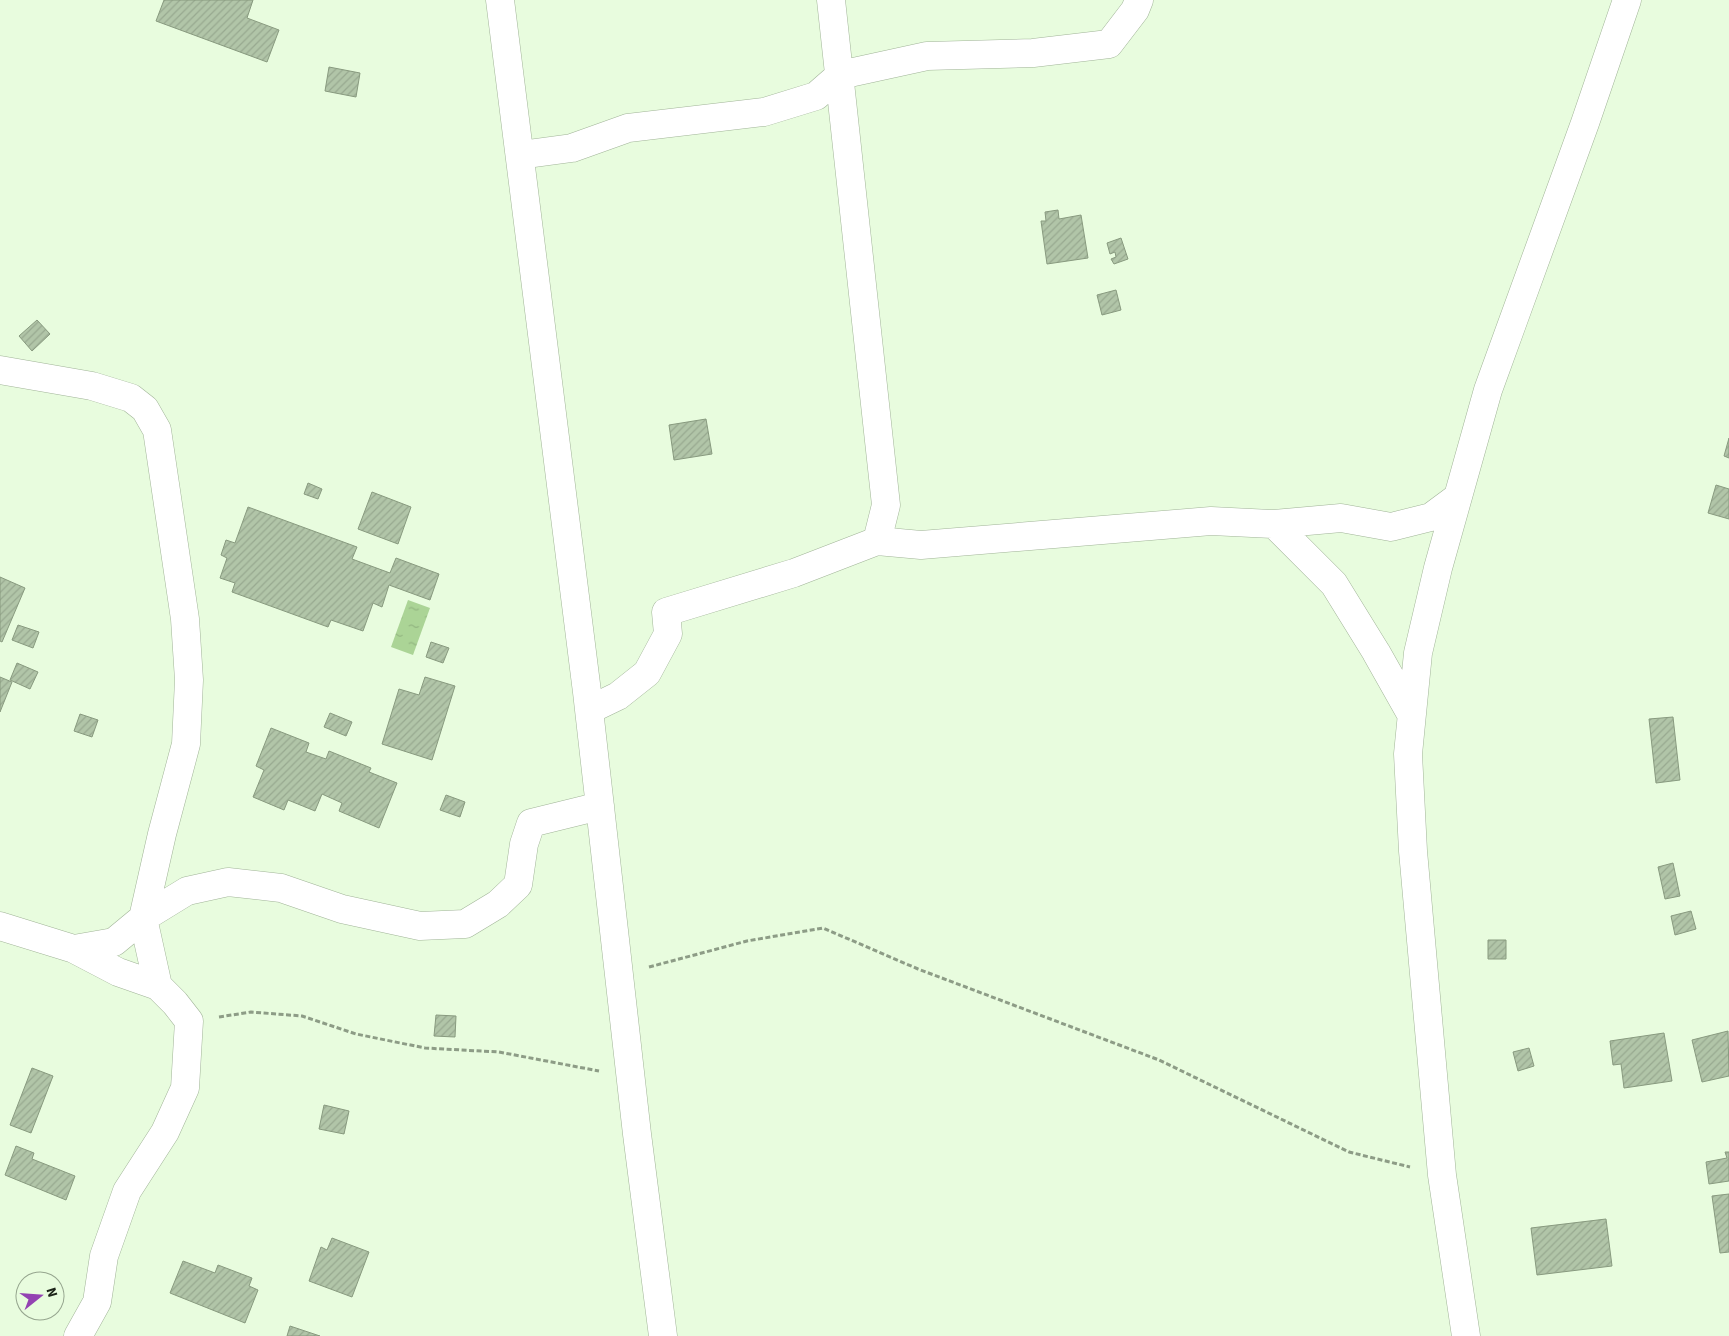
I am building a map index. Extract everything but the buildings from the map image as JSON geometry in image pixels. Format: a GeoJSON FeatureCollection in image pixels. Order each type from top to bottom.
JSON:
{"type":"FeatureCollection","features":[{"type":"Feature","properties":{"kind":"street"},"geometry":{"type":"LineString","coordinates":[[500,0],[589,710],[630,1074],[663,1336]]}},
{"type":"Feature","properties":{"kind":"street"},"geometry":{"type":"LineString","coordinates":[[831,0],[886,505],[877,541]]}},
{"type":"Feature","properties":{"kind":"street"},"geometry":{"type":"LineString","coordinates":[[520,155],[572,148],[628,128],[764,112],[816,96],[840,75],[927,56],[1034,53],[1109,44],[1135,10],[1139,0]]}},
{"type":"Feature","properties":{"kind":"street"},"geometry":{"type":"LineString","coordinates":[[1466,1336],[1442,1175],[1413,851],[1408,754],[1418,653],[1438,568],[1488,390],[1585,123],[1627,0]]}},
{"type":"Feature","properties":{"kind":"street"},"geometry":{"type":"LineString","coordinates":[[0,370],[92,386],[131,398],[145,409],[157,430],[185,620],[189,680],[186,744],[162,834],[143,918],[158,986]]}},
{"type":"Feature","properties":{"kind":"street"},"geometry":{"type":"LineString","coordinates":[[589,710],[618,696],[646,673],[668,634],[666,612],[794,573],[877,541],[921,545],[1211,521],[1274,524],[1341,518],[1391,527],[1431,517],[1458,496]]}},
{"type":"Feature","properties":{"kind":"street"},"geometry":{"type":"LineString","coordinates":[[1274,524],[1334,584],[1411,714]]}},
{"type":"Feature","properties":{"kind":"street"},"geometry":{"type":"LineString","coordinates":[[74,949],[114,942],[143,918],[187,891],[228,882],[281,888],[342,909],[420,926],[465,924],[498,904],[518,885],[524,844],[531,823],[600,806]]}},
{"type":"Feature","properties":{"kind":"street"},"geometry":{"type":"LineString","coordinates":[[0,926],[74,949],[118,972],[158,986],[189,1021],[185,1088],[165,1132],[127,1191],[104,1256],[97,1302],[78,1336]]}},
{"type":"Feature","properties":{"kind":"path"},"geometry":{"type":"LineString","coordinates":[[619,975],[747,942],[823,928],[918,970],[1159,1060],[1349,1152],[1442,1175]]}},
{"type":"Feature","properties":{"kind":"path"},"geometry":{"type":"LineString","coordinates":[[189,1021],[251,1012],[302,1016],[356,1034],[425,1048],[499,1052],[592,1070],[630,1074]]}},
{"type":"Feature","properties":{"kind":"water"},"geometry":{"type":"Polygon","coordinates":[[[408,600],[430,608],[413,655],[391,647],[408,600]]]}}]}
